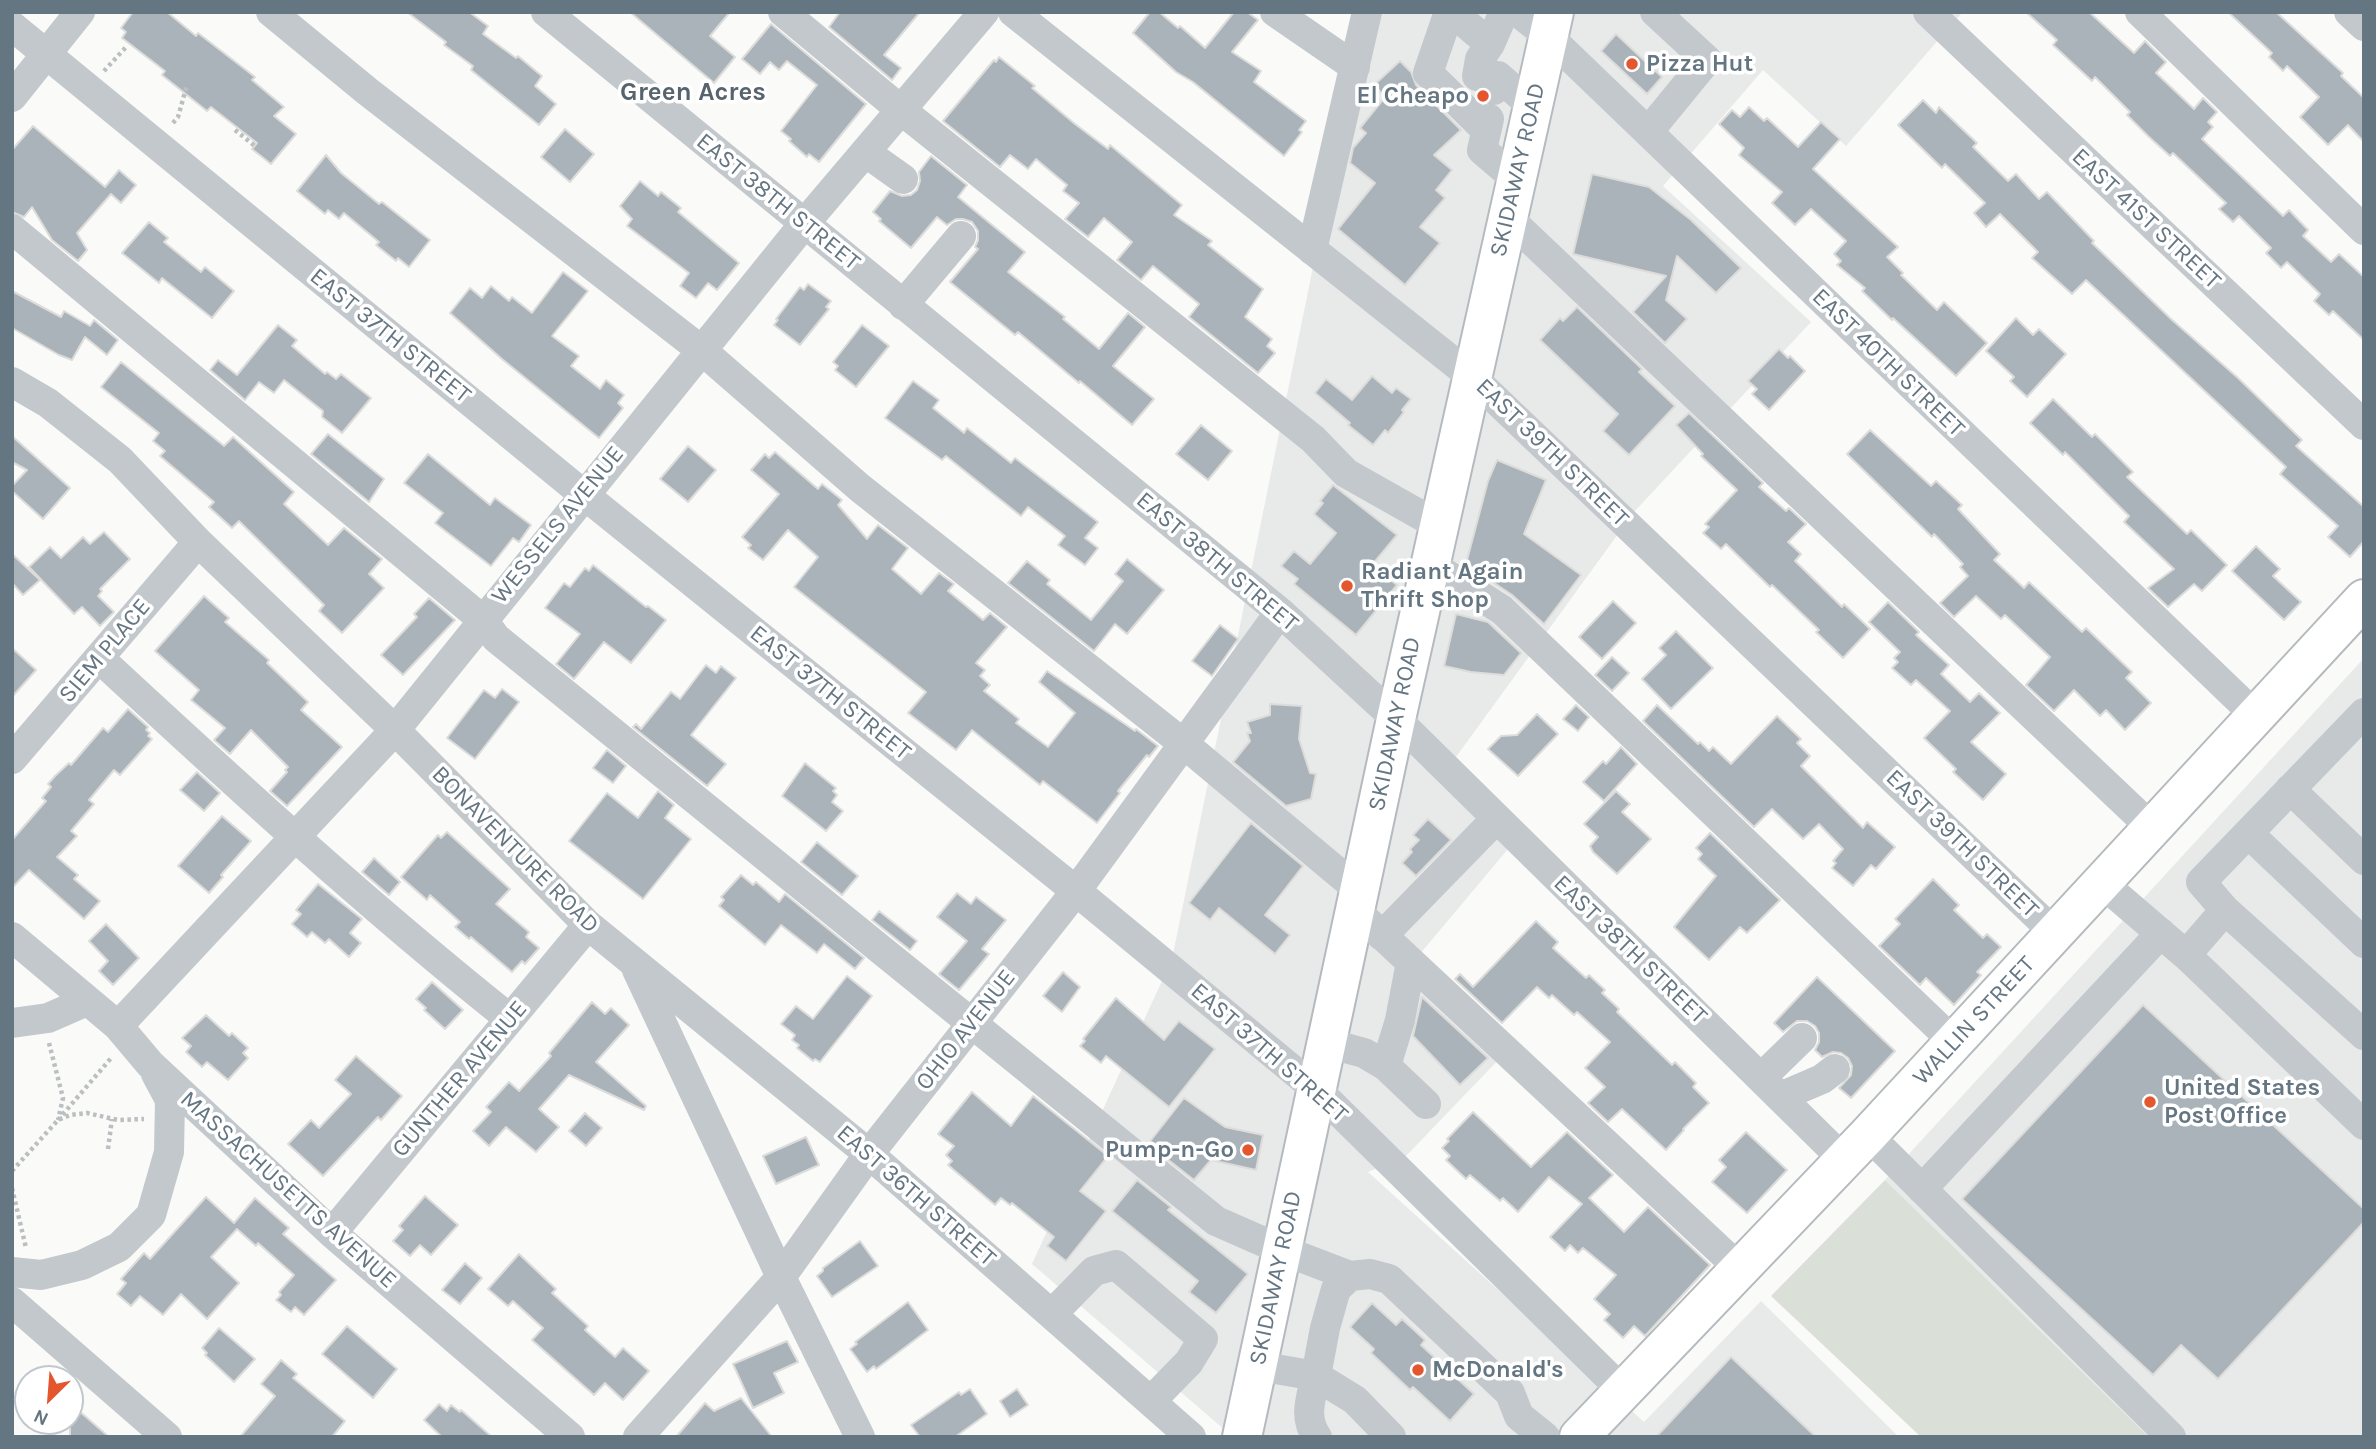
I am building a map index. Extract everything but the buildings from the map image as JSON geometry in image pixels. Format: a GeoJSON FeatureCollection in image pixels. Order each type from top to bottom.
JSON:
{"type":"FeatureCollection","features":[{"type":"Feature","properties":{"kind":"main road","name":"SKIDAWAY ROAD"},"geometry":{"type":"LineString","coordinates":[[1242,1437],[1438,525],[1551,24]]}},
{"type":"Feature","properties":{"kind":"main road","name":"WALLIN STREET"},"geometry":{"type":"LineString","coordinates":[[1578,1437],[2056,934],[2364,599]]}},
{"type":"Feature","properties":{"kind":"street"},"geometry":{"type":"LineString","coordinates":[[12,97],[80,12]]}},
{"type":"Feature","properties":{"kind":"street"},"geometry":{"type":"LineString","coordinates":[[271,12],[367,91],[700,351],[860,488],[1184,744],[1357,900],[1382,936],[1740,1268]]}},
{"type":"Feature","properties":{"kind":"street","name":"EAST 38TH STREET"},"geometry":{"type":"LineString","coordinates":[[546,12],[1280,612],[1396,719],[1496,819],[1712,1011],[1770,1088],[1922,1189],[2171,1437]]}},
{"type":"Feature","properties":{"kind":"street"},"geometry":{"type":"LineString","coordinates":[[783,12],[901,110],[1313,439],[1346,472],[1438,525]]}},
{"type":"Feature","properties":{"kind":"street","name":"WESSELS AVENUE"},"geometry":{"type":"LineString","coordinates":[[123,1032],[296,836],[395,730],[583,494],[804,224],[851,153],[901,110],[984,12]]}},
{"type":"Feature","properties":{"kind":"street","name":"EAST 39TH STREET"},"geometry":{"type":"LineString","coordinates":[[1013,12],[1471,376],[2056,934]]}},
{"type":"Feature","properties":{"kind":"street"},"geometry":{"type":"LineString","coordinates":[[1275,12],[1355,67]]}},
{"type":"Feature","properties":{"kind":"street"},"geometry":{"type":"LineString","coordinates":[[1312,250],[1367,12]]}},
{"type":"Feature","properties":{"kind":"street"},"geometry":{"type":"LineString","coordinates":[[1451,12],[1484,90]]}},
{"type":"Feature","properties":{"kind":"street"},"geometry":{"type":"LineString","coordinates":[[1451,12],[1429,74],[1532,106]]}},
{"type":"Feature","properties":{"kind":"street"},"geometry":{"type":"LineString","coordinates":[[1504,12],[1484,90],[1482,150],[1516,179]]}},
{"type":"Feature","properties":{"kind":"street","name":"EAST 40TH STREET"},"geometry":{"type":"LineString","coordinates":[[1518,12],[1551,24],[1648,132],[2256,716]]}},
{"type":"Feature","properties":{"kind":"street"},"geometry":{"type":"LineString","coordinates":[[1648,132],[1707,60],[1655,12]]}},
{"type":"Feature","properties":{"kind":"street","name":"EAST 41ST STREET"},"geometry":{"type":"LineString","coordinates":[[1928,12],[2364,425]]}},
{"type":"Feature","properties":{"kind":"street"},"geometry":{"type":"LineString","coordinates":[[2140,12],[2364,230]]}},
{"type":"Feature","properties":{"kind":"street"},"geometry":{"type":"LineString","coordinates":[[2349,12],[2364,26]]}},
{"type":"Feature","properties":{"kind":"street","name":"EAST 37TH STREET"},"geometry":{"type":"LineString","coordinates":[[12,26],[1317,1090],[1622,1390]]}},
{"type":"Feature","properties":{"kind":"street"},"geometry":{"type":"LineString","coordinates":[[851,153],[903,179]]}},
{"type":"Feature","properties":{"kind":"street"},"geometry":{"type":"LineString","coordinates":[[1507,216],[2152,828]]}},
{"type":"Feature","properties":{"kind":"street"},"geometry":{"type":"LineString","coordinates":[[12,229],[483,620],[496,638],[1216,1221],[1350,1276],[1370,1274],[1389,1279],[1510,1393],[1514,1426],[1545,1437]]}},
{"type":"Feature","properties":{"kind":"street"},"geometry":{"type":"LineString","coordinates":[[903,305],[961,236]]}},
{"type":"Feature","properties":{"kind":"street","name":"BONAVENTURE ROAD"},"geometry":{"type":"LineString","coordinates":[[12,382],[48,403],[120,460],[198,542],[395,730],[589,925],[634,964],[781,1277],[860,1437]]}},
{"type":"Feature","properties":{"kind":"street","name":"SIEM PLACE"},"geometry":{"type":"LineString","coordinates":[[12,759],[198,542]]}},
{"type":"Feature","properties":{"kind":"street"},"geometry":{"type":"LineString","coordinates":[[1430,565],[1502,610],[1954,1042]]}},
{"type":"Feature","properties":{"kind":"street","name":"OHIO AVENUE"},"geometry":{"type":"LineString","coordinates":[[638,1437],[781,1277],[869,1154],[1076,891],[1280,612]]}},
{"type":"Feature","properties":{"kind":"street"},"geometry":{"type":"LineString","coordinates":[[99,658],[258,806],[296,836],[418,946],[510,1019]]}},
{"type":"Feature","properties":{"kind":"street"},"geometry":{"type":"LineString","coordinates":[[2364,713],[2201,883],[2225,910],[2364,1035]]}},
{"type":"Feature","properties":{"kind":"street"},"geometry":{"type":"LineString","coordinates":[[2290,789],[2363,858]]}},
{"type":"Feature","properties":{"kind":"street"},"geometry":{"type":"LineString","coordinates":[[1382,936],[1496,819]]}},
{"type":"Feature","properties":{"kind":"street"},"geometry":{"type":"LineString","coordinates":[[2248,833],[2364,943]]}},
{"type":"Feature","properties":{"kind":"street"},"geometry":{"type":"LineString","coordinates":[[2102,883],[2186,955],[2364,1125]]}},
{"type":"Feature","properties":{"kind":"street"},"geometry":{"type":"LineString","coordinates":[[2186,955],[2225,910]]}},
{"type":"Feature","properties":{"kind":"street","name":"GUNTHER AVENUE"},"geometry":{"type":"LineString","coordinates":[[332,1233],[589,925]]}},
{"type":"Feature","properties":{"kind":"street"},"geometry":{"type":"LineString","coordinates":[[1922,1189],[2161,933]]}},
{"type":"Feature","properties":{"kind":"street","name":"MASSACHUSETTS AVENUE"},"geometry":{"type":"LineString","coordinates":[[12,937],[123,1032],[150,1064],[332,1233],[570,1437]]}},
{"type":"Feature","properties":{"kind":"street"},"geometry":{"type":"LineString","coordinates":[[1385,1066],[1400,1020],[1411,962]]}},
{"type":"Feature","properties":{"kind":"street","name":"EAST 36TH STREET"},"geometry":{"type":"LineString","coordinates":[[634,964],[869,1154],[1191,1437]]}},
{"type":"Feature","properties":{"kind":"street"},"geometry":{"type":"LineString","coordinates":[[12,1023],[48,1018],[87,1001]]}},
{"type":"Feature","properties":{"kind":"street"},"geometry":{"type":"LineString","coordinates":[[1770,1088],[1802,1038]]}},
{"type":"Feature","properties":{"kind":"street"},"geometry":{"type":"LineString","coordinates":[[1327,1043],[1364,1053],[1385,1066],[1426,1104]]}},
{"type":"Feature","properties":{"kind":"street"},"geometry":{"type":"LineString","coordinates":[[20,1272],[41,1275],[82,1265],[118,1247],[151,1215],[169,1152],[170,1100],[150,1064]]}},
{"type":"Feature","properties":{"kind":"street"},"geometry":{"type":"LineString","coordinates":[[1770,1088],[1822,1079],[1835,1069]]}},
{"type":"Feature","properties":{"kind":"street"},"geometry":{"type":"LineString","coordinates":[[1052,1314],[1094,1271],[1116,1265],[1203,1339],[1189,1362],[1151,1401]]}},
{"type":"Feature","properties":{"kind":"street"},"geometry":{"type":"LineString","coordinates":[[1317,1437],[1310,1427],[1307,1413],[1336,1289],[1350,1276]]}},
{"type":"Feature","properties":{"kind":"street"},"geometry":{"type":"LineString","coordinates":[[12,1302],[167,1437]]}},
{"type":"Feature","properties":{"kind":"street"},"geometry":{"type":"LineString","coordinates":[[1258,1366],[1316,1376],[1355,1400],[1391,1437]]}},
{"type":"Feature","properties":{"kind":"path"},"geometry":{"type":"LineString","coordinates":[[158,146],[178,117],[187,85]]}},
{"type":"Feature","properties":{"kind":"path"},"geometry":{"type":"LineString","coordinates":[[235,130],[255,146]]}},
{"type":"Feature","properties":{"kind":"path"},"geometry":{"type":"LineString","coordinates":[[48,1018],[47,1037],[63,1097],[58,1120]]}},
{"type":"Feature","properties":{"kind":"path"},"geometry":{"type":"LineString","coordinates":[[12,1171],[58,1120],[123,1032]]}},
{"type":"Feature","properties":{"kind":"path"},"geometry":{"type":"LineString","coordinates":[[58,1120],[87,1113],[112,1119],[170,1118]]}},
{"type":"Feature","properties":{"kind":"path"},"geometry":{"type":"LineString","coordinates":[[108,1149],[112,1119]]}},
{"type":"Feature","properties":{"kind":"path"},"geometry":{"type":"LineString","coordinates":[[12,1188],[26,1240],[20,1272]]}},
{"type":"Feature","properties":{"kind":"shaded area"},"geometry":{"type":"Polygon","coordinates":[[[1365,12],[1961,14],[1846,146],[1763,70],[1663,186],[1811,322],[1634,512],[1456,757],[1524,830],[1414,961],[1506,1052],[1405,1157],[1368,1172],[1644,1422],[1761,1301],[1899,1437],[1233,1437],[1032,1264],[1172,959],[1365,12]]]}},
{"type":"Feature","properties":{"kind":"shaded area"},"geometry":{"type":"Polygon","coordinates":[[[2364,658],[2364,1437],[2149,1437],[1885,1180],[2364,658]]]}},
{"type":"Feature","properties":{"kind":"shaded area"},"geometry":{"type":"Polygon","coordinates":[[[1885,1180],[2149,1437],[1921,1437],[1771,1296],[1885,1180]]]}},
{"type":"Feature","properties":{"kind":"place","name":"Pizza Hut"},"geometry":{"type":"Point","coordinates":[1632,64]}},
{"type":"Feature","properties":{"kind":"place","name":"El Cheapo"},"geometry":{"type":"Point","coordinates":[1483,96]}},
{"type":"Feature","properties":{"kind":"place","name":"Radiant Again Thrift Shop"},"geometry":{"type":"Point","coordinates":[1347,586]}},
{"type":"Feature","properties":{"kind":"place","name":"United States Post Office"},"geometry":{"type":"Point","coordinates":[2150,1102]}},
{"type":"Feature","properties":{"kind":"place","name":"Pump-n-Go"},"geometry":{"type":"Point","coordinates":[1248,1150]}},
{"type":"Feature","properties":{"kind":"place","name":"McDonald's"},"geometry":{"type":"Point","coordinates":[1418,1370]}},
{"type":"Feature","properties":{"kind":"district","name":"Green Acres"},"geometry":{"type":"Point","coordinates":[693,93]}}]}
